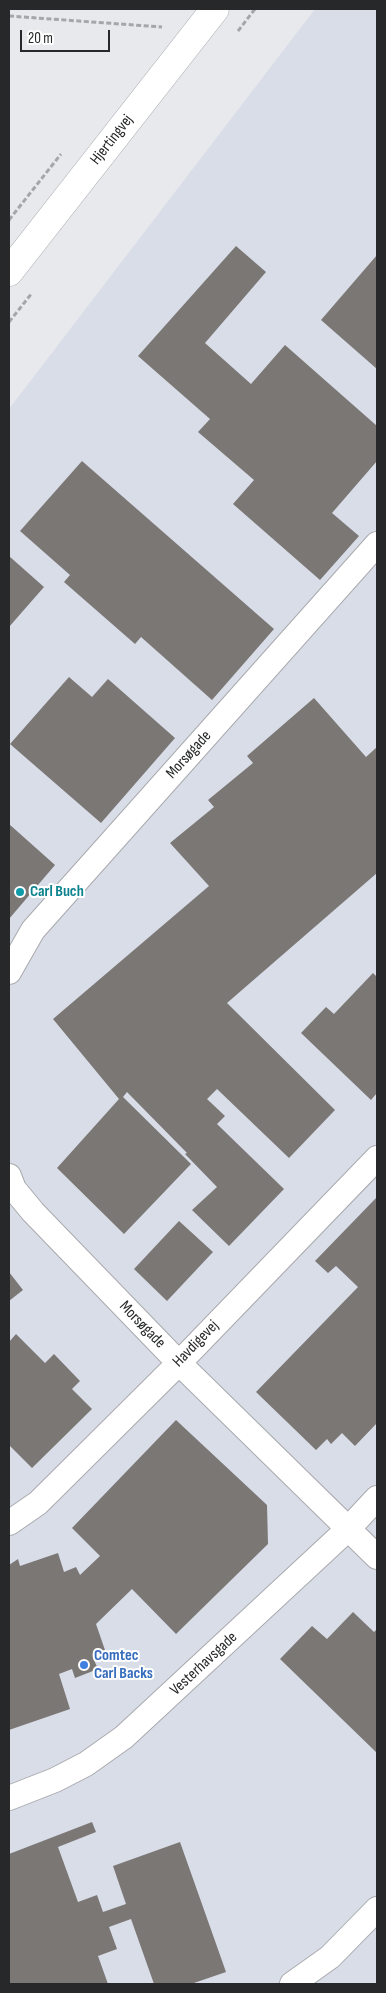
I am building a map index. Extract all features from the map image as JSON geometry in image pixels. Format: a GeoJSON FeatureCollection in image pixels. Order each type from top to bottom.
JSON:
{"type":"FeatureCollection","features":[{"type":"Feature","properties":{"kind":"main road","name":"Hjertingvej"},"geometry":{"type":"LineString","coordinates":[[9,272],[215,9]]}},
{"type":"Feature","properties":{"kind":"street","name":"Morsøgade"},"geometry":{"type":"LineString","coordinates":[[9,972],[33,930],[377,544]]}},
{"type":"Feature","properties":{"kind":"street","name":"Havdigevej"},"geometry":{"type":"LineString","coordinates":[[9,1524],[38,1503],[179,1363],[377,1158]]}},
{"type":"Feature","properties":{"kind":"street","name":"Morsøgade"},"geometry":{"type":"LineString","coordinates":[[9,1176],[14,1190],[33,1212],[179,1363],[377,1557]]}},
{"type":"Feature","properties":{"kind":"street","name":"Vesterhavsgade"},"geometry":{"type":"LineString","coordinates":[[9,1798],[55,1780],[86,1764],[124,1737],[348,1528],[377,1498]]}},
{"type":"Feature","properties":{"kind":"street"},"geometry":{"type":"LineString","coordinates":[[292,1984],[330,1957],[377,1909]]}},
{"type":"Feature","properties":{"kind":"path"},"geometry":{"type":"LineString","coordinates":[[9,16],[162,27]]}},
{"type":"Feature","properties":{"kind":"shaded area"},"geometry":{"type":"Polygon","coordinates":[[[315,9],[377,9],[377,1984],[9,1984],[9,409],[315,9]]]}},
{"type":"Feature","properties":{"kind":"building"},"geometry":{"type":"Polygon","coordinates":[[[236,246],[266,272],[205,343],[251,384],[285,345],[377,426],[377,461],[332,513],[359,536],[320,580],[233,504],[254,480],[198,432],[210,419],[138,356],[236,246]]]}},
{"type":"Feature","properties":{"kind":"building"},"geometry":{"type":"Polygon","coordinates":[[[377,255],[377,369],[321,320],[377,255]]]}},
{"type":"Feature","properties":{"kind":"building"},"geometry":{"type":"Polygon","coordinates":[[[82,461],[274,629],[212,700],[141,637],[135,644],[64,582],[70,575],[20,531],[82,461]]]}},
{"type":"Feature","properties":{"kind":"building"},"geometry":{"type":"Polygon","coordinates":[[[9,556],[44,587],[9,627],[9,556]]]}},
{"type":"Feature","properties":{"kind":"building"},"geometry":{"type":"Polygon","coordinates":[[[69,677],[92,697],[108,679],[175,738],[101,823],[10,744],[69,677]]]}},
{"type":"Feature","properties":{"kind":"building"},"geometry":{"type":"Polygon","coordinates":[[[314,698],[366,757],[377,747],[377,873],[227,1003],[335,1110],[289,1158],[217,1089],[207,1099],[225,1116],[217,1124],[284,1189],[229,1246],[192,1210],[217,1187],[185,1154],[187,1153],[127,1092],[123,1097],[191,1164],[124,1234],[57,1168],[119,1099],[53,1019],[209,886],[170,843],[214,807],[208,800],[253,763],[247,756],[314,698]]]}},
{"type":"Feature","properties":{"kind":"building","name":"Carl Buch"},"geometry":{"type":"Polygon","coordinates":[[[9,824],[55,865],[9,919],[9,824]]]}},
{"type":"Feature","properties":{"kind":"building"},"geometry":{"type":"Polygon","coordinates":[[[373,973],[377,977],[377,1093],[371,1100],[301,1033],[326,1007],[334,1014],[373,973]]]}},
{"type":"Feature","properties":{"kind":"building"},"geometry":{"type":"Polygon","coordinates":[[[377,1197],[377,1423],[355,1446],[342,1433],[331,1444],[327,1439],[316,1450],[256,1392],[358,1287],[336,1266],[328,1273],[315,1261],[377,1197]]]}},
{"type":"Feature","properties":{"kind":"building"},"geometry":{"type":"Polygon","coordinates":[[[179,1221],[213,1252],[167,1301],[134,1269],[179,1221]]]}},
{"type":"Feature","properties":{"kind":"building"},"geometry":{"type":"Polygon","coordinates":[[[9,1272],[23,1290],[9,1301],[9,1272]]]}},
{"type":"Feature","properties":{"kind":"building"},"geometry":{"type":"Polygon","coordinates":[[[16,1334],[45,1363],[54,1354],[80,1381],[72,1389],[92,1409],[32,1468],[9,1445],[9,1342],[16,1334]]]}},
{"type":"Feature","properties":{"kind":"building"},"geometry":{"type":"Polygon","coordinates":[[[176,1420],[267,1505],[268,1544],[176,1634],[132,1589],[96,1624],[107,1656],[94,1660],[98,1669],[75,1678],[72,1669],[59,1674],[70,1709],[9,1730],[9,1565],[18,1559],[20,1566],[58,1553],[64,1572],[76,1567],[80,1575],[100,1556],[72,1528],[176,1420]]]}},
{"type":"Feature","properties":{"kind":"building"},"geometry":{"type":"Polygon","coordinates":[[[353,1612],[374,1632],[377,1629],[377,1753],[280,1659],[312,1626],[327,1639],[353,1612]]]}},
{"type":"Feature","properties":{"kind":"building"},"geometry":{"type":"Polygon","coordinates":[[[92,1822],[96,1832],[58,1847],[78,1902],[97,1895],[103,1912],[126,1904],[113,1866],[180,1842],[226,1972],[191,1984],[154,1984],[131,1919],[109,1927],[117,1949],[98,1956],[108,1984],[9,1984],[9,1854],[92,1822]]]}},
{"type":"Feature","properties":{"kind":"place","name":"Carl Buch"},"geometry":{"type":"Point","coordinates":[20,892]}},
{"type":"Feature","properties":{"kind":"place","name":"Comtec Carl Backs"},"geometry":{"type":"Point","coordinates":[84,1665]}}]}
